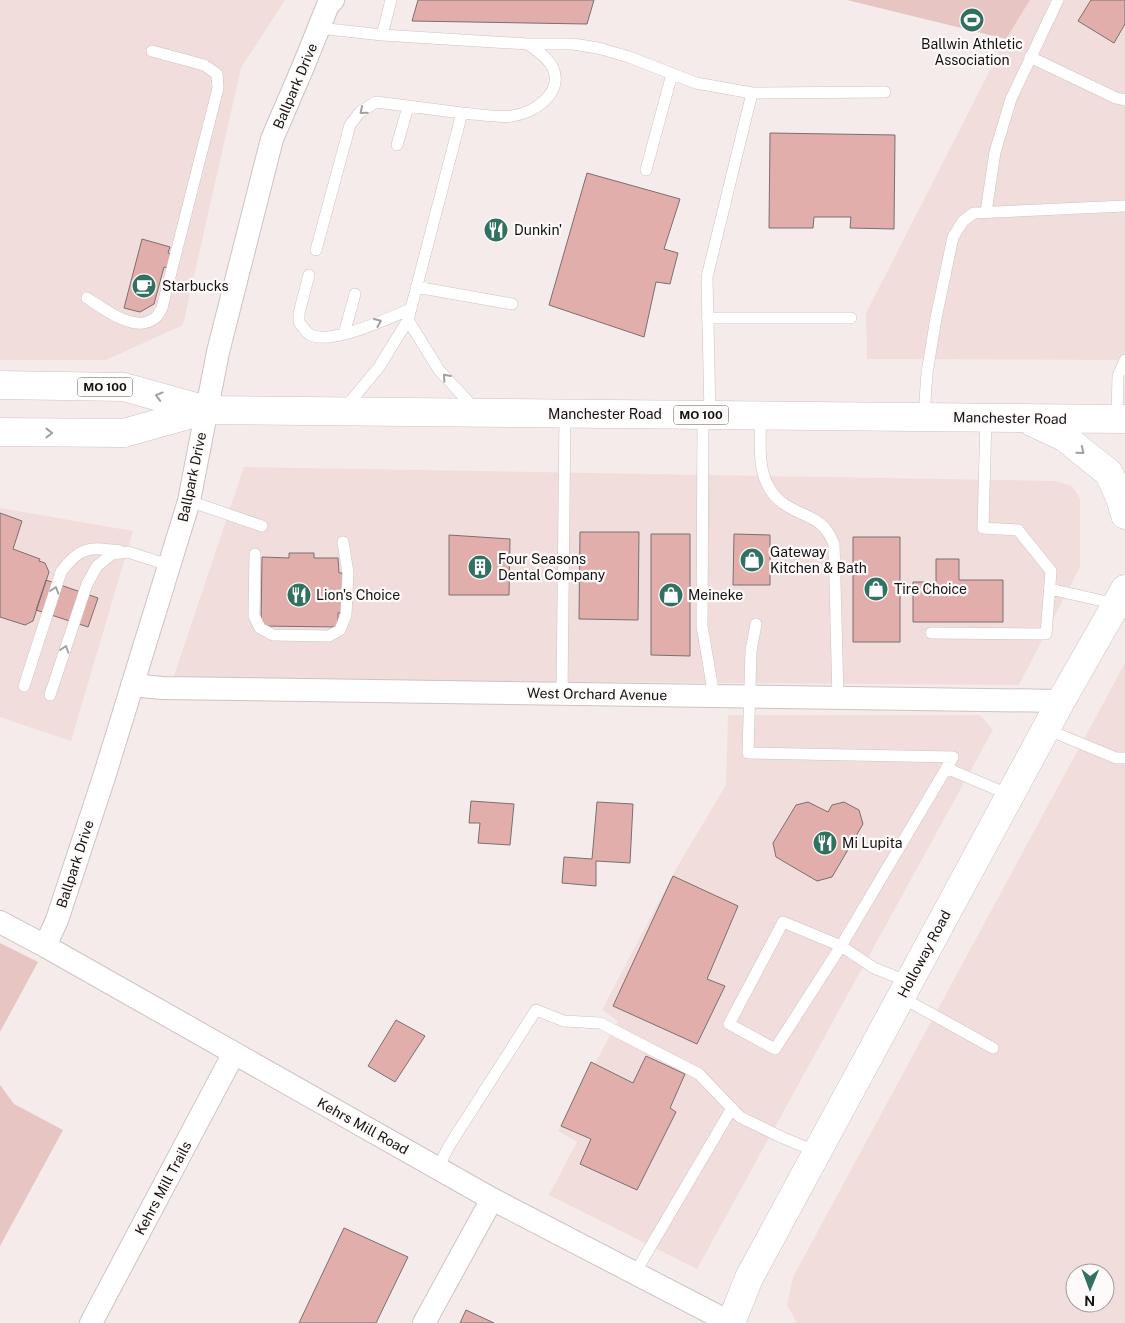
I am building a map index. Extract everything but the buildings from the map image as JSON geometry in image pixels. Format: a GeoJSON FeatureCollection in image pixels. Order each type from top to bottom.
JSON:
{"type":"FeatureCollection","features":[{"type":"Feature","properties":{"kind":"main road","name":"Manchester Road"},"geometry":{"type":"LineString","coordinates":[[0,385],[124,387],[206,410],[1121,419]]}},
{"type":"Feature","properties":{"kind":"main road","name":"Manchester Road"},"geometry":{"type":"LineString","coordinates":[[0,432],[124,433],[206,410]]}},
{"type":"Feature","properties":{"kind":"main road"},"geometry":{"type":"LineString","coordinates":[[1024,418],[1064,437],[1109,473],[1125,515]]}},
{"type":"Feature","properties":{"kind":"main road","name":"Holloway Road"},"geometry":{"type":"LineString","coordinates":[[731,1323],[749,1278],[1061,701],[1121,597]]}},
{"type":"Feature","properties":{"kind":"street","name":"Ballpark Drive"},"geometry":{"type":"LineString","coordinates":[[45,946],[57,920],[189,501],[218,352],[272,139],[329,2]]}},
{"type":"Feature","properties":{"kind":"street","name":"West Orchard Avenue"},"geometry":{"type":"LineString","coordinates":[[132,685],[162,688],[1061,701]]}},
{"type":"Feature","properties":{"kind":"street","name":"Kehrs Mill Road"},"geometry":{"type":"LineString","coordinates":[[0,922],[492,1199],[731,1323]]}},
{"type":"Feature","properties":{"kind":"street","name":"Kehrs Mill Trails"},"geometry":{"type":"LineString","coordinates":[[91,1323],[234,1053]]}},
{"type":"Feature","properties":{"kind":"street"},"geometry":{"type":"LineString","coordinates":[[424,1323],[492,1199]]}},
{"type":"Feature","properties":{"kind":"lane"},"geometry":{"type":"LineString","coordinates":[[382,36],[391,0]]}},
{"type":"Feature","properties":{"kind":"lane"},"geometry":{"type":"LineString","coordinates":[[986,212],[995,152],[1010,99],[1058,0]]}},
{"type":"Feature","properties":{"kind":"lane"},"geometry":{"type":"LineString","coordinates":[[319,28],[382,36],[528,44],[573,44],[598,48],[629,57],[696,83],[752,93],[886,92]]}},
{"type":"Feature","properties":{"kind":"lane"},"geometry":{"type":"LineString","coordinates":[[316,250],[350,125],[360,112],[376,102],[462,113],[512,116],[535,109],[550,96],[556,82],[553,67],[528,44]]}},
{"type":"Feature","properties":{"kind":"lane"},"geometry":{"type":"LineString","coordinates":[[87,298],[111,314],[128,322],[144,323],[155,318],[162,308],[218,88],[217,74],[204,65],[152,51]]}},
{"type":"Feature","properties":{"kind":"lane"},"geometry":{"type":"LineString","coordinates":[[1030,57],[1116,98],[1125,100]]}},
{"type":"Feature","properties":{"kind":"lane"},"geometry":{"type":"LineString","coordinates":[[646,170],[672,74]]}},
{"type":"Feature","properties":{"kind":"lane"},"geometry":{"type":"LineString","coordinates":[[714,696],[702,626],[707,277],[752,93]]}},
{"type":"Feature","properties":{"kind":"lane"},"geometry":{"type":"LineString","coordinates":[[397,145],[408,106]]}},
{"type":"Feature","properties":{"kind":"lane"},"geometry":{"type":"LineString","coordinates":[[342,412],[379,367],[409,314],[462,113]]}},
{"type":"Feature","properties":{"kind":"lane"},"geometry":{"type":"LineString","coordinates":[[924,416],[927,373],[936,318],[953,237],[963,221],[974,213],[1125,206]]}},
{"type":"Feature","properties":{"kind":"lane"},"geometry":{"type":"LineString","coordinates":[[309,274],[299,313],[299,322],[310,334],[326,338],[358,331],[409,314]]}},
{"type":"Feature","properties":{"kind":"lane"},"geometry":{"type":"LineString","coordinates":[[416,288],[512,304]]}},
{"type":"Feature","properties":{"kind":"lane"},"geometry":{"type":"LineString","coordinates":[[344,334],[355,294]]}},
{"type":"Feature","properties":{"kind":"lane"},"geometry":{"type":"LineString","coordinates":[[409,314],[439,370],[479,413]]}},
{"type":"Feature","properties":{"kind":"lane"},"geometry":{"type":"LineString","coordinates":[[707,318],[851,318]]}},
{"type":"Feature","properties":{"kind":"lane"},"geometry":{"type":"LineString","coordinates":[[1121,419],[1118,376],[1125,360]]}},
{"type":"Feature","properties":{"kind":"lane"},"geometry":{"type":"LineString","coordinates":[[562,694],[565,414]]}},
{"type":"Feature","properties":{"kind":"lane"},"geometry":{"type":"LineString","coordinates":[[761,415],[760,458],[765,478],[773,494],[785,504],[813,518],[828,531],[834,544],[838,698]]}},
{"type":"Feature","properties":{"kind":"lane"},"geometry":{"type":"LineString","coordinates":[[931,632],[1046,634],[1051,571],[1018,530],[983,528],[986,418]]}},
{"type":"Feature","properties":{"kind":"lane"},"geometry":{"type":"LineString","coordinates":[[189,501],[262,526]]}},
{"type":"Feature","properties":{"kind":"lane"},"geometry":{"type":"LineString","coordinates":[[255,554],[254,616],[260,628],[273,635],[329,636],[340,630],[346,615],[348,573],[343,542]]}},
{"type":"Feature","properties":{"kind":"lane"},"geometry":{"type":"LineString","coordinates":[[24,686],[61,572],[69,560],[86,549],[100,549],[128,552],[168,565]]}},
{"type":"Feature","properties":{"kind":"lane"},"geometry":{"type":"LineString","coordinates":[[50,695],[87,584],[97,566],[112,554],[128,552]]}},
{"type":"Feature","properties":{"kind":"lane"},"geometry":{"type":"LineString","coordinates":[[1050,589],[1121,597]]}},
{"type":"Feature","properties":{"kind":"lane"},"geometry":{"type":"LineString","coordinates":[[756,624],[750,651],[748,753],[953,757],[841,946],[775,1049],[729,1024],[783,922],[841,946],[993,1048]]}},
{"type":"Feature","properties":{"kind":"lane"},"geometry":{"type":"LineString","coordinates":[[1046,729],[1116,758],[1125,758]]}},
{"type":"Feature","properties":{"kind":"lane"},"geometry":{"type":"LineString","coordinates":[[946,768],[1010,795]]}},
{"type":"Feature","properties":{"kind":"lane"},"geometry":{"type":"LineString","coordinates":[[438,1168],[449,1146],[536,1010],[564,1021],[600,1023],[699,1074],[740,1117],[817,1152]]}},
{"type":"Feature","properties":{"kind":"lane"},"geometry":{"type":"LineString","coordinates":[[634,1273],[732,1108]]}},
{"type":"Feature","properties":{"kind":"shaded area"},"geometry":{"type":"Polygon","coordinates":[[[0,0],[285,0],[241,68],[183,325],[106,360],[0,360],[0,0]]]}},
{"type":"Feature","properties":{"kind":"shaded area","name":"Ballwin Athletic Association"},"geometry":{"type":"Polygon","coordinates":[[[847,0],[1030,0],[1006,39],[847,0]]]}},
{"type":"Feature","properties":{"kind":"shaded area"},"geometry":{"type":"Polygon","coordinates":[[[1030,0],[1125,0],[1125,360],[867,359],[866,313],[1006,39],[1030,0]]]}},
{"type":"Feature","properties":{"kind":"shaded area"},"geometry":{"type":"Polygon","coordinates":[[[244,467],[1055,481],[1072,486],[1080,499],[1080,567],[1019,685],[173,679],[244,467]]]}},
{"type":"Feature","properties":{"kind":"shaded area"},"geometry":{"type":"Polygon","coordinates":[[[0,508],[133,531],[71,741],[0,717],[0,508]]]}},
{"type":"Feature","properties":{"kind":"shaded area"},"geometry":{"type":"Polygon","coordinates":[[[1125,663],[1125,1323],[797,1323],[787,1305],[793,1277],[1125,663]]]}},
{"type":"Feature","properties":{"kind":"shaded area"},"geometry":{"type":"Polygon","coordinates":[[[728,715],[980,715],[993,730],[697,1269],[549,1195],[577,1142],[558,1131],[618,1021],[602,1010],[676,869],[726,785],[728,715]]]}},
{"type":"Feature","properties":{"kind":"shaded area"},"geometry":{"type":"Polygon","coordinates":[[[0,943],[38,962],[0,1032],[0,943]]]}},
{"type":"Feature","properties":{"kind":"shaded area"},"geometry":{"type":"Polygon","coordinates":[[[0,1085],[14,1104],[63,1130],[0,1246],[0,1085]]]}},
{"type":"Feature","properties":{"kind":"place","name":"Ballwin Athletic Association"},"geometry":{"type":"Point","coordinates":[972,20]}},
{"type":"Feature","properties":{"kind":"place","name":"Dunkin'"},"geometry":{"type":"Point","coordinates":[496,230]}},
{"type":"Feature","properties":{"kind":"place","name":"Starbucks"},"geometry":{"type":"Point","coordinates":[144,286]}},
{"type":"Feature","properties":{"kind":"place","name":"Gateway Kitchen & Bath"},"geometry":{"type":"Point","coordinates":[752,560]}},
{"type":"Feature","properties":{"kind":"place","name":"Four Seasons Dental Company"},"geometry":{"type":"Point","coordinates":[480,567]}},
{"type":"Feature","properties":{"kind":"place","name":"Tire Choice"},"geometry":{"type":"Point","coordinates":[876,589]}},
{"type":"Feature","properties":{"kind":"place","name":"Lion's Choice"},"geometry":{"type":"Point","coordinates":[299,595]}},
{"type":"Feature","properties":{"kind":"place","name":"Meineke"},"geometry":{"type":"Point","coordinates":[671,595]}},
{"type":"Feature","properties":{"kind":"place","name":"Mi Lupita"},"geometry":{"type":"Point","coordinates":[825,843]}}]}
